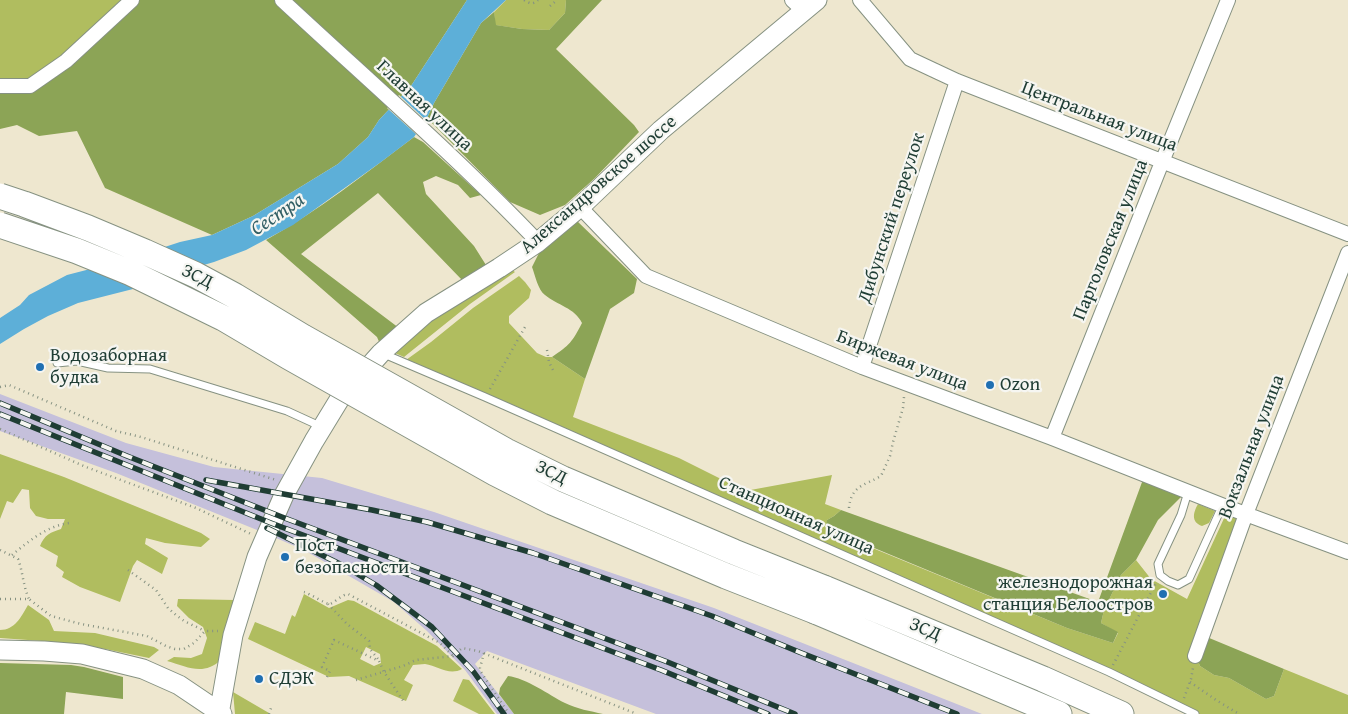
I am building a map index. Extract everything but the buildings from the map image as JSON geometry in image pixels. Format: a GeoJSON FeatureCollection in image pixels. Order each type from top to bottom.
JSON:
{"type":"FeatureCollection","features":[{"type":"Feature","properties":{"kind":"highway","name":"ЗСД"},"geometry":{"type":"LineString","coordinates":[[0,196],[88,228],[204,279],[506,451],[563,479],[1042,679],[1121,714]]}},
{"type":"Feature","properties":{"kind":"highway","name":"ЗСД"},"geometry":{"type":"LineString","coordinates":[[0,225],[77,251],[131,273],[223,318],[486,468],[552,502],[1059,714]]}},
{"type":"Feature","properties":{"kind":"street"},"geometry":{"type":"LineString","coordinates":[[0,86],[30,86],[66,61],[132,0]]}},
{"type":"Feature","properties":{"kind":"street","name":"Главная улица"},"geometry":{"type":"LineString","coordinates":[[282,0],[430,135],[506,208],[538,242]]}},
{"type":"Feature","properties":{"kind":"street","name":"Центральная улица"},"geometry":{"type":"LineString","coordinates":[[860,0],[910,59],[957,81],[1348,234]]}},
{"type":"Feature","properties":{"kind":"street","name":"Парголовская улица"},"geometry":{"type":"LineString","coordinates":[[1052,438],[1228,0]]}},
{"type":"Feature","properties":{"kind":"street","name":"Александровское шоссе"},"geometry":{"type":"LineString","coordinates":[[220,713],[234,635],[257,557],[284,495],[339,400],[382,353],[426,313],[538,242],[580,207],[661,130],[804,4]]}},
{"type":"Feature","properties":{"kind":"street","name":"Дибунский переулок"},"geometry":{"type":"LineString","coordinates":[[862,367],[957,81]]}},
{"type":"Feature","properties":{"kind":"street","name":"Биржевая улица"},"geometry":{"type":"LineString","coordinates":[[580,207],[646,276],[862,367],[1348,552]]}},
{"type":"Feature","properties":{"kind":"street","name":"Вокзальная улица"},"geometry":{"type":"LineString","coordinates":[[1195,656],[1246,514],[1348,253]]}},
{"type":"Feature","properties":{"kind":"street"},"geometry":{"type":"LineString","coordinates":[[0,650],[82,654],[143,669],[179,685],[220,713]]}},
{"type":"Feature","properties":{"kind":"lane","name":"Станционная улица"},"geometry":{"type":"LineString","coordinates":[[382,353],[1110,672],[1195,714]]}},
{"type":"Feature","properties":{"kind":"lane"},"geometry":{"type":"LineString","coordinates":[[57,363],[77,361],[108,368],[150,369],[287,411],[323,427]]}},
{"type":"Feature","properties":{"kind":"lane"},"geometry":{"type":"LineString","coordinates":[[1189,491],[1181,515],[1158,564],[1160,575],[1168,581],[1178,585],[1189,579],[1224,506]]}},
{"type":"Feature","properties":{"kind":"path"},"geometry":{"type":"LineString","coordinates":[[524,0],[531,4],[538,0]]}},
{"type":"Feature","properties":{"kind":"path"},"geometry":{"type":"LineString","coordinates":[[550,6],[557,0]]}},
{"type":"Feature","properties":{"kind":"path"},"geometry":{"type":"LineString","coordinates":[[485,397],[525,327]]}},
{"type":"Feature","properties":{"kind":"path"},"geometry":{"type":"LineString","coordinates":[[547,350],[549,362],[554,372]]}},
{"type":"Feature","properties":{"kind":"path"},"geometry":{"type":"LineString","coordinates":[[849,508],[849,501],[858,489],[881,476],[890,456],[908,384]]}},
{"type":"Feature","properties":{"kind":"path"},"geometry":{"type":"LineString","coordinates":[[0,387],[9,385],[116,432],[142,437],[290,484]]}},
{"type":"Feature","properties":{"kind":"path"},"geometry":{"type":"LineString","coordinates":[[0,429],[86,466],[196,508],[264,540]]}},
{"type":"Feature","properties":{"kind":"path"},"geometry":{"type":"LineString","coordinates":[[12,555],[28,541],[42,534],[47,529],[69,523]]}},
{"type":"Feature","properties":{"kind":"path"},"geometry":{"type":"LineString","coordinates":[[0,550],[18,559],[29,599],[51,616],[81,624],[147,636],[175,649],[184,649],[194,643],[204,631]]}},
{"type":"Feature","properties":{"kind":"path"},"geometry":{"type":"LineString","coordinates":[[128,570],[156,590],[168,608],[184,621],[204,631],[215,630],[234,635]]}},
{"type":"Feature","properties":{"kind":"path"},"geometry":{"type":"LineString","coordinates":[[1110,672],[1160,575]]}},
{"type":"Feature","properties":{"kind":"path"},"geometry":{"type":"LineString","coordinates":[[304,592],[328,604],[347,624],[369,642],[370,649],[404,702]]}},
{"type":"Feature","properties":{"kind":"path"},"geometry":{"type":"LineString","coordinates":[[328,604],[348,594],[440,643],[453,656]]}},
{"type":"Feature","properties":{"kind":"path"},"geometry":{"type":"LineString","coordinates":[[0,598],[29,599]]}},
{"type":"Feature","properties":{"kind":"path"},"geometry":{"type":"LineString","coordinates":[[326,677],[330,671],[322,667],[334,640],[379,661]]}},
{"type":"Feature","properties":{"kind":"path"},"geometry":{"type":"LineString","coordinates":[[356,680],[416,660],[453,656],[462,648],[484,654],[636,714]]}},
{"type":"Feature","properties":{"kind":"path"},"geometry":{"type":"LineString","coordinates":[[484,654],[480,668],[481,672],[509,714]]}},
{"type":"Feature","properties":{"kind":"path"},"geometry":{"type":"LineString","coordinates":[[1180,706],[1190,682],[1195,656]]}},
{"type":"Feature","properties":{"kind":"path"},"geometry":{"type":"LineString","coordinates":[[1190,682],[1239,714]]}},
{"type":"Feature","properties":{"kind":"path"},"geometry":{"type":"LineString","coordinates":[[269,714],[272,708]]}},
{"type":"Feature","properties":{"kind":"shaded area"},"geometry":{"type":"Polygon","coordinates":[[[0,394],[126,443],[214,467],[322,478],[434,512],[714,608],[982,714],[656,714],[487,651],[475,664],[514,714],[497,714],[465,670],[427,631],[394,602],[304,550],[116,473],[0,431],[0,394]]]}},
{"type":"Feature","properties":{"kind":"green space"},"geometry":{"type":"Polygon","coordinates":[[[0,0],[130,0],[30,86],[0,86],[0,0]]]}},
{"type":"Feature","properties":{"kind":"green space"},"geometry":{"type":"Polygon","coordinates":[[[130,0],[467,0],[411,86],[379,120],[368,137],[338,164],[253,216],[212,235],[105,188],[77,131],[39,136],[17,125],[0,129],[0,86],[31,86],[130,0]]]}},
{"type":"Feature","properties":{"kind":"green space"},"geometry":{"type":"Polygon","coordinates":[[[506,0],[566,0],[565,13],[549,30],[495,25],[494,12],[506,0]]]}},
{"type":"Feature","properties":{"kind":"green space"},"geometry":{"type":"Polygon","coordinates":[[[566,0],[602,0],[556,49],[639,132],[595,178],[565,205],[540,215],[510,202],[427,118],[481,23],[494,12],[496,25],[522,29],[549,30],[565,13],[566,0]]]}},
{"type":"Feature","properties":{"kind":"green space"},"geometry":{"type":"Polygon","coordinates":[[[414,137],[423,142],[481,195],[470,198],[458,185],[436,176],[423,182],[426,194],[474,246],[491,273],[383,351],[377,337],[266,240],[323,204],[414,137]],[[378,193],[301,254],[399,328],[462,280],[378,193]]]}},
{"type":"Feature","properties":{"kind":"green space"},"geometry":{"type":"Polygon","coordinates":[[[577,221],[637,279],[634,293],[610,309],[585,379],[552,357],[570,343],[582,323],[570,310],[543,293],[532,267],[540,251],[577,221]]]}},
{"type":"Feature","properties":{"kind":"green space"},"geometry":{"type":"Polygon","coordinates":[[[512,270],[515,272],[470,304],[404,357],[395,353],[435,317],[512,270]]]}},
{"type":"Feature","properties":{"kind":"green space"},"geometry":{"type":"Polygon","coordinates":[[[519,276],[531,290],[529,298],[509,316],[509,323],[537,353],[546,357],[552,357],[585,379],[573,417],[679,458],[745,491],[832,475],[825,504],[841,510],[827,520],[836,533],[1067,628],[1113,643],[1118,633],[1101,623],[1104,610],[1121,575],[1136,560],[1151,579],[1187,599],[1226,514],[1227,507],[1245,513],[1195,654],[1200,666],[1214,675],[1229,678],[1266,699],[1274,696],[1284,669],[1348,695],[1348,714],[1195,714],[406,360],[473,308],[519,276]]]}},
{"type":"Feature","properties":{"kind":"green space"},"geometry":{"type":"Polygon","coordinates":[[[0,454],[64,477],[201,533],[210,539],[201,547],[165,543],[146,538],[145,544],[168,558],[162,574],[137,560],[120,602],[80,587],[62,577],[64,572],[56,566],[58,556],[40,546],[48,534],[61,529],[65,519],[48,519],[36,516],[30,508],[29,490],[22,489],[13,503],[7,501],[0,519],[0,454]]]}},
{"type":"Feature","properties":{"kind":"green space"},"geometry":{"type":"Polygon","coordinates":[[[1145,474],[1187,491],[1158,520],[1136,560],[1121,575],[1104,610],[1101,623],[1118,632],[1113,643],[1067,628],[826,528],[827,520],[841,510],[1098,602],[1145,474]]]}},
{"type":"Feature","properties":{"kind":"green space"},"geometry":{"type":"Polygon","coordinates":[[[1198,504],[1215,511],[1209,523],[1202,526],[1196,522],[1194,517],[1198,504]]]}},
{"type":"Feature","properties":{"kind":"green space"},"geometry":{"type":"Polygon","coordinates":[[[304,594],[329,608],[348,600],[354,601],[437,646],[462,669],[453,671],[425,664],[413,665],[404,680],[413,685],[406,701],[349,676],[329,677],[248,639],[255,622],[285,634],[292,615],[295,617],[304,594]],[[366,647],[360,659],[374,666],[381,663],[380,654],[366,647]]]}},
{"type":"Feature","properties":{"kind":"green space"},"geometry":{"type":"Polygon","coordinates":[[[178,599],[235,600],[221,660],[208,668],[189,668],[167,661],[174,657],[191,658],[202,654],[207,638],[203,627],[189,618],[177,606],[178,599]]]}},
{"type":"Feature","properties":{"kind":"green space"},"geometry":{"type":"Polygon","coordinates":[[[28,605],[49,620],[54,631],[95,633],[154,647],[159,650],[149,658],[56,642],[0,638],[0,630],[14,625],[28,605]]]}},
{"type":"Feature","properties":{"kind":"green space"},"geometry":{"type":"Polygon","coordinates":[[[1202,635],[1284,669],[1274,696],[1266,699],[1229,678],[1214,675],[1200,666],[1195,654],[1202,635]]]}},
{"type":"Feature","properties":{"kind":"green space"},"geometry":{"type":"Polygon","coordinates":[[[0,663],[71,665],[123,677],[123,699],[66,692],[64,714],[0,714],[0,663]]]}},
{"type":"Feature","properties":{"kind":"green space"},"geometry":{"type":"Polygon","coordinates":[[[508,676],[530,683],[570,705],[603,714],[514,714],[499,694],[500,688],[508,676]]]}},
{"type":"Feature","properties":{"kind":"green space"},"geometry":{"type":"Polygon","coordinates":[[[463,679],[469,680],[495,714],[479,714],[453,701],[463,679]]]}},
{"type":"Feature","properties":{"kind":"green space"},"geometry":{"type":"Polygon","coordinates":[[[233,692],[269,713],[270,714],[235,714],[233,692]]]}},
{"type":"Feature","properties":{"kind":"water","name":"Сестра"},"geometry":{"type":"Polygon","coordinates":[[[467,0],[506,0],[481,23],[427,118],[414,137],[381,162],[293,225],[246,250],[133,289],[78,303],[48,316],[0,344],[0,318],[20,305],[29,295],[67,275],[125,260],[180,242],[212,235],[253,216],[338,164],[368,137],[379,120],[411,86],[467,0]]]}},
{"type":"Feature","properties":{"kind":"pier"},"geometry":{"type":"Polygon","coordinates":[[[399,95],[428,122],[418,136],[387,108],[399,95]]]}},
{"type":"Feature","properties":{"kind":"railway"},"geometry":{"type":"LineString","coordinates":[[0,403],[127,456],[282,517],[665,661],[795,714]]}},
{"type":"Feature","properties":{"kind":"railway"},"geometry":{"type":"LineString","coordinates":[[0,414],[271,523],[661,670],[768,714]]}},
{"type":"Feature","properties":{"kind":"railway"},"geometry":{"type":"LineString","coordinates":[[206,480],[372,510],[427,522],[533,553],[712,616],[957,714]]}},
{"type":"Feature","properties":{"kind":"railway"},"geometry":{"type":"LineString","coordinates":[[267,528],[342,565],[376,585],[432,627],[473,671],[504,714]]}},
{"type":"Feature","properties":{"kind":"place","name":"Водозаборная будка"},"geometry":{"type":"Point","coordinates":[40,367]}},
{"type":"Feature","properties":{"kind":"place","name":"Ozon"},"geometry":{"type":"Point","coordinates":[990,385]}},
{"type":"Feature","properties":{"kind":"place","name":"Пост безопасности"},"geometry":{"type":"Point","coordinates":[285,557]}},
{"type":"Feature","properties":{"kind":"place","name":"железнодорожная станция Белоостров"},"geometry":{"type":"Point","coordinates":[1163,594]}},
{"type":"Feature","properties":{"kind":"place","name":"СДЭК"},"geometry":{"type":"Point","coordinates":[259,679]}}]}
